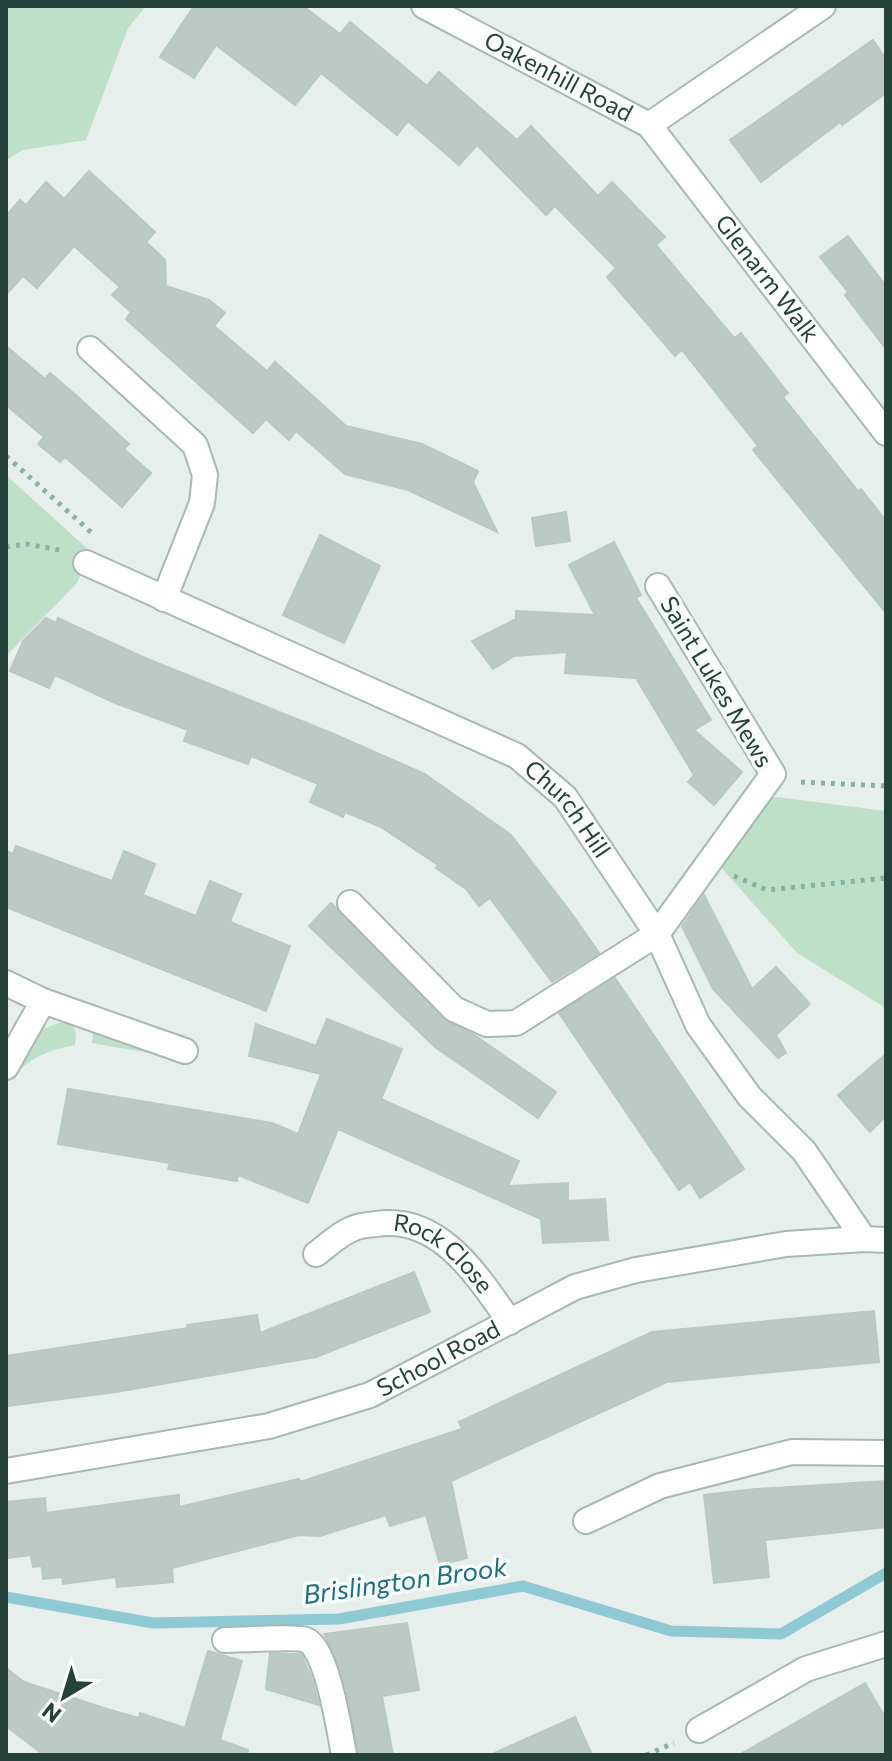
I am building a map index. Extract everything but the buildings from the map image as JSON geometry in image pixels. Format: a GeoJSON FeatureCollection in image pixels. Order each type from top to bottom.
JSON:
{"type":"FeatureCollection","features":[{"type":"Feature","properties":{"kind":"street","name":"Oakenhill Road"},"geometry":{"type":"LineString","coordinates":[[424,6],[649,125]]}},
{"type":"Feature","properties":{"kind":"street"},"geometry":{"type":"LineString","coordinates":[[649,125],[823,6]]}},
{"type":"Feature","properties":{"kind":"street","name":"Glenarm Walk"},"geometry":{"type":"LineString","coordinates":[[649,125],[886,433]]}},
{"type":"Feature","properties":{"kind":"street"},"geometry":{"type":"LineString","coordinates":[[90,349],[195,445],[205,475],[202,503],[164,599]]}},
{"type":"Feature","properties":{"kind":"street","name":"Church Hill"},"geometry":{"type":"LineString","coordinates":[[86,563],[517,756],[565,797],[657,934],[698,1025],[749,1096],[804,1151],[875,1240]]}},
{"type":"Feature","properties":{"kind":"street","name":"Saint Lukes Mews"},"geometry":{"type":"LineString","coordinates":[[657,934],[773,774],[658,586]]}},
{"type":"Feature","properties":{"kind":"street"},"geometry":{"type":"LineString","coordinates":[[350,903],[454,1009],[487,1024],[516,1023],[657,934]]}},
{"type":"Feature","properties":{"kind":"street"},"geometry":{"type":"LineString","coordinates":[[6,983],[43,1001],[185,1051]]}},
{"type":"Feature","properties":{"kind":"street"},"geometry":{"type":"LineString","coordinates":[[6,1067],[43,1001]]}},
{"type":"Feature","properties":{"kind":"street","name":"Rock Close"},"geometry":{"type":"LineString","coordinates":[[316,1254],[352,1228],[387,1222],[416,1225],[448,1244],[474,1272],[510,1322]]}},
{"type":"Feature","properties":{"kind":"street","name":"School Road"},"geometry":{"type":"LineString","coordinates":[[6,1471],[269,1426],[370,1395],[575,1287],[636,1270],[786,1244],[875,1240]]}},
{"type":"Feature","properties":{"kind":"street"},"geometry":{"type":"LineString","coordinates":[[586,1521],[660,1486],[792,1452],[886,1453]]}},
{"type":"Feature","properties":{"kind":"street"},"geometry":{"type":"LineString","coordinates":[[225,1640],[305,1639],[317,1648],[338,1716],[344,1755]]}},
{"type":"Feature","properties":{"kind":"street"},"geometry":{"type":"LineString","coordinates":[[699,1730],[806,1669],[886,1644]]}},
{"type":"Feature","properties":{"kind":"path"},"geometry":{"type":"LineString","coordinates":[[6,456],[95,536]]}},
{"type":"Feature","properties":{"kind":"path"},"geometry":{"type":"LineString","coordinates":[[6,546],[26,544],[58,549],[86,563]]}},
{"type":"Feature","properties":{"kind":"path"},"geometry":{"type":"LineString","coordinates":[[773,774],[789,782],[886,786]]}},
{"type":"Feature","properties":{"kind":"path"},"geometry":{"type":"LineString","coordinates":[[709,863],[767,890],[886,878]]}},
{"type":"Feature","properties":{"kind":"green space"},"geometry":{"type":"Polygon","coordinates":[[[6,6],[146,6],[128,28],[86,140],[23,150],[6,160],[6,6]]]}},
{"type":"Feature","properties":{"kind":"green space"},"geometry":{"type":"Polygon","coordinates":[[[6,475],[91,552],[77,583],[6,656],[6,475]]]}},
{"type":"Feature","properties":{"kind":"green space"},"geometry":{"type":"Polygon","coordinates":[[[769,796],[886,811],[886,1008],[797,953],[719,865],[769,796]]]}},
{"type":"Feature","properties":{"kind":"green space"},"geometry":{"type":"Polygon","coordinates":[[[71,1021],[76,1033],[75,1045],[41,1055],[13,1077],[33,1038],[48,1027],[71,1021]]]}},
{"type":"Feature","properties":{"kind":"green space"},"geometry":{"type":"Polygon","coordinates":[[[94,1024],[161,1055],[92,1043],[94,1024]]]}},
{"type":"Feature","properties":{"kind":"waterway","name":"Brislington Brook"},"geometry":{"type":"LineString","coordinates":[[6,1597],[153,1623],[339,1619],[523,1586],[671,1631],[781,1634],[886,1573]]}}]}
